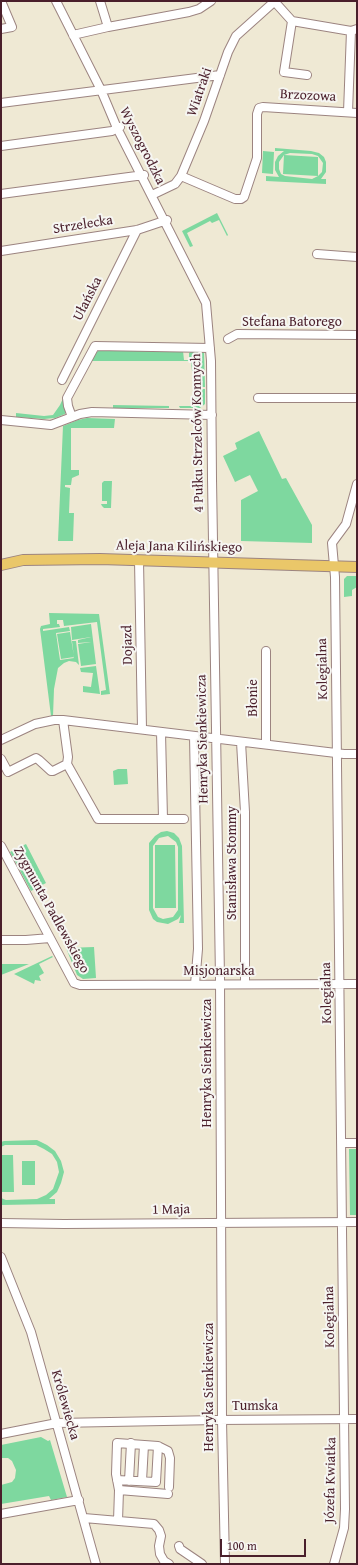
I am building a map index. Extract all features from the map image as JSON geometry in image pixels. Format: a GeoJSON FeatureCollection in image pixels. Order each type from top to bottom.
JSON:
{"type":"FeatureCollection","features":[{"type":"Feature","properties":{"kind":"main road","name":"Aleja Jana Kilińskiego"},"geometry":{"type":"LineString","coordinates":[[1,565],[29,559],[139,560],[357,567]]}},
{"type":"Feature","properties":{"kind":"street"},"geometry":{"type":"LineString","coordinates":[[1,1],[12,27],[1,29]]}},
{"type":"Feature","properties":{"kind":"street","name":"Wyszogrodzka"},"geometry":{"type":"LineString","coordinates":[[56,1],[206,303]]}},
{"type":"Feature","properties":{"kind":"street"},"geometry":{"type":"LineString","coordinates":[[100,1],[108,27]]}},
{"type":"Feature","properties":{"kind":"street"},"geometry":{"type":"LineString","coordinates":[[73,35],[189,12],[199,9],[211,1]]}},
{"type":"Feature","properties":{"kind":"street"},"geometry":{"type":"LineString","coordinates":[[275,1],[292,21],[354,30],[348,112]]}},
{"type":"Feature","properties":{"kind":"street","name":"Wiatraki"},"geometry":{"type":"LineString","coordinates":[[154,194],[175,184],[181,176],[204,121],[228,52],[236,36],[275,1]]}},
{"type":"Feature","properties":{"kind":"street"},"geometry":{"type":"LineString","coordinates":[[292,21],[284,72],[307,75]]}},
{"type":"Feature","properties":{"kind":"street"},"geometry":{"type":"LineString","coordinates":[[1,103],[220,75]]}},
{"type":"Feature","properties":{"kind":"street","name":"Brzozowa"},"geometry":{"type":"LineString","coordinates":[[181,176],[238,200],[244,197],[257,158],[257,114],[259,108],[264,107],[357,113]]}},
{"type":"Feature","properties":{"kind":"street"},"geometry":{"type":"LineString","coordinates":[[1,146],[112,131],[118,127]]}},
{"type":"Feature","properties":{"kind":"street"},"geometry":{"type":"LineString","coordinates":[[1,194],[143,175]]}},
{"type":"Feature","properties":{"kind":"street","name":"Strzelecka"},"geometry":{"type":"LineString","coordinates":[[1,251],[137,230],[166,220]]}},
{"type":"Feature","properties":{"kind":"street","name":"Ułańska"},"geometry":{"type":"LineString","coordinates":[[62,380],[137,230]]}},
{"type":"Feature","properties":{"kind":"street"},"geometry":{"type":"LineString","coordinates":[[317,254],[357,258]]}},
{"type":"Feature","properties":{"kind":"street","name":"4 Pułku Strzelców Konnych"},"geometry":{"type":"LineString","coordinates":[[206,303],[210,348],[214,562]]}},
{"type":"Feature","properties":{"kind":"street","name":"Stefana Batorego"},"geometry":{"type":"LineString","coordinates":[[228,339],[237,334],[357,335]]}},
{"type":"Feature","properties":{"kind":"street"},"geometry":{"type":"LineString","coordinates":[[72,417],[67,398],[95,346],[210,348]]}},
{"type":"Feature","properties":{"kind":"street"},"geometry":{"type":"LineString","coordinates":[[258,398],[357,398]]}},
{"type":"Feature","properties":{"kind":"street"},"geometry":{"type":"LineString","coordinates":[[1,420],[51,425],[72,417],[92,412],[212,415]]}},
{"type":"Feature","properties":{"kind":"street"},"geometry":{"type":"LineString","coordinates":[[334,567],[332,543],[346,524],[357,484]]}},
{"type":"Feature","properties":{"kind":"street","name":"Dojazd"},"geometry":{"type":"LineString","coordinates":[[139,560],[142,729]]}},
{"type":"Feature","properties":{"kind":"street","name":"Henryka Sienkiewicza"},"geometry":{"type":"LineString","coordinates":[[214,562],[220,984],[222,1420],[225,1564]]}},
{"type":"Feature","properties":{"kind":"street","name":"Kolegialna"},"geometry":{"type":"LineString","coordinates":[[334,567],[344,1419]]}},
{"type":"Feature","properties":{"kind":"street","name":"Błonie"},"geometry":{"type":"LineString","coordinates":[[266,651],[266,744]]}},
{"type":"Feature","properties":{"kind":"street"},"geometry":{"type":"LineString","coordinates":[[63,720],[68,757],[67,764],[98,819],[184,820]]}},
{"type":"Feature","properties":{"kind":"street"},"geometry":{"type":"LineString","coordinates":[[1,740],[40,722],[63,720],[241,742],[357,754]]}},
{"type":"Feature","properties":{"kind":"street"},"geometry":{"type":"LineString","coordinates":[[161,732],[162,819]]}},
{"type":"Feature","properties":{"kind":"street"},"geometry":{"type":"LineString","coordinates":[[194,736],[198,948],[195,984]]}},
{"type":"Feature","properties":{"kind":"street","name":"Stanisława Stommy"},"geometry":{"type":"LineString","coordinates":[[241,742],[245,812],[245,984]]}},
{"type":"Feature","properties":{"kind":"street"},"geometry":{"type":"LineString","coordinates":[[1,759],[8,772],[36,758],[51,771],[67,764]]}},
{"type":"Feature","properties":{"kind":"street","name":"Zygmunta Padlewskiego"},"geometry":{"type":"LineString","coordinates":[[2,849],[74,983],[80,985]]}},
{"type":"Feature","properties":{"kind":"street"},"geometry":{"type":"LineString","coordinates":[[1,940],[50,938]]}},
{"type":"Feature","properties":{"kind":"street","name":"Misjonarska"},"geometry":{"type":"LineString","coordinates":[[80,985],[357,984]]}},
{"type":"Feature","properties":{"kind":"street"},"geometry":{"type":"LineString","coordinates":[[341,1143],[357,1143]]}},
{"type":"Feature","properties":{"kind":"street","name":"1 Maja"},"geometry":{"type":"LineString","coordinates":[[1,1223],[357,1222]]}},
{"type":"Feature","properties":{"kind":"street","name":"Królewiecka"},"geometry":{"type":"LineString","coordinates":[[1,1257],[31,1332],[96,1564]]}},
{"type":"Feature","properties":{"kind":"street","name":"Józefa Kwiatka"},"geometry":{"type":"LineString","coordinates":[[334,1564],[344,1528],[344,1419]]}},
{"type":"Feature","properties":{"kind":"street","name":"Tumska"},"geometry":{"type":"LineString","coordinates":[[1,1434],[57,1423],[357,1419]]}},
{"type":"Feature","properties":{"kind":"street"},"geometry":{"type":"LineString","coordinates":[[118,1521],[120,1490],[116,1474],[117,1443],[158,1446],[168,1451],[170,1458],[169,1491],[120,1490]]}},
{"type":"Feature","properties":{"kind":"street"},"geometry":{"type":"LineString","coordinates":[[129,1480],[131,1444]]}},
{"type":"Feature","properties":{"kind":"street"},"geometry":{"type":"LineString","coordinates":[[142,1481],[144,1445]]}},
{"type":"Feature","properties":{"kind":"street"},"geometry":{"type":"LineString","coordinates":[[117,1480],[156,1482],[158,1446]]}},
{"type":"Feature","properties":{"kind":"street"},"geometry":{"type":"LineString","coordinates":[[1,1514],[79,1500]]}},
{"type":"Feature","properties":{"kind":"street"},"geometry":{"type":"LineString","coordinates":[[84,1518],[154,1524],[159,1530],[161,1536],[159,1546],[160,1554],[164,1561],[169,1564]]}},
{"type":"Feature","properties":{"kind":"street"},"geometry":{"type":"LineString","coordinates":[[179,1546],[180,1549],[202,1564]]}},
{"type":"Feature","properties":{"kind":"green space"},"geometry":{"type":"Polygon","coordinates":[[[275,148],[319,153],[324,157],[326,162],[326,172],[321,179],[326,179],[326,184],[266,181],[266,176],[279,177],[275,170],[275,162],[278,156],[284,151],[275,151],[275,148]],[[290,153],[284,155],[279,162],[281,174],[285,176],[312,179],[322,172],[323,163],[318,156],[312,154],[290,153]]]}},
{"type":"Feature","properties":{"kind":"green space"},"geometry":{"type":"Polygon","coordinates":[[[263,151],[274,152],[273,174],[262,173],[263,151]]]}},
{"type":"Feature","properties":{"kind":"green space"},"geometry":{"type":"Polygon","coordinates":[[[284,155],[318,157],[318,176],[283,174],[284,155]]]}},
{"type":"Feature","properties":{"kind":"green space"},"geometry":{"type":"Polygon","coordinates":[[[217,213],[228,235],[227,236],[219,220],[212,223],[210,221],[187,233],[193,246],[190,247],[182,231],[217,213]]]}},
{"type":"Feature","properties":{"kind":"green space"},"geometry":{"type":"Polygon","coordinates":[[[100,350],[183,351],[184,360],[189,360],[189,353],[192,351],[204,351],[205,387],[195,387],[195,371],[192,371],[191,361],[91,361],[95,353],[100,350]]]}},
{"type":"Feature","properties":{"kind":"green space"},"geometry":{"type":"Polygon","coordinates":[[[70,383],[72,385],[65,414],[55,418],[44,419],[16,417],[16,413],[44,416],[53,415],[60,405],[70,383]]]}},
{"type":"Feature","properties":{"kind":"green space"},"geometry":{"type":"Polygon","coordinates":[[[195,389],[205,389],[205,404],[200,408],[180,408],[179,406],[191,406],[191,403],[195,403],[195,389]]]}},
{"type":"Feature","properties":{"kind":"green space"},"geometry":{"type":"Polygon","coordinates":[[[113,405],[169,406],[169,408],[113,408],[113,405]]]}},
{"type":"Feature","properties":{"kind":"green space"},"geometry":{"type":"Polygon","coordinates":[[[87,418],[115,419],[114,428],[71,428],[71,470],[79,470],[79,475],[72,478],[71,485],[65,485],[65,487],[70,488],[69,513],[74,513],[73,541],[58,541],[63,426],[87,418]]]}},
{"type":"Feature","properties":{"kind":"green space"},"geometry":{"type":"Polygon","coordinates":[[[259,431],[282,479],[286,478],[312,525],[312,543],[241,541],[241,500],[258,491],[250,475],[235,482],[223,456],[237,449],[235,443],[259,431]]]}},
{"type":"Feature","properties":{"kind":"green space"},"geometry":{"type":"Polygon","coordinates":[[[104,481],[112,481],[111,508],[104,508],[101,504],[107,504],[107,501],[102,501],[102,483],[104,481]]]}},
{"type":"Feature","properties":{"kind":"green space"},"geometry":{"type":"Polygon","coordinates":[[[347,576],[357,576],[357,587],[352,590],[352,596],[344,597],[344,579],[347,576]]]}},
{"type":"Feature","properties":{"kind":"green space"},"geometry":{"type":"Polygon","coordinates":[[[49,613],[99,614],[110,694],[101,695],[101,691],[106,690],[97,622],[64,626],[63,620],[57,620],[57,624],[59,624],[60,627],[43,629],[43,631],[69,627],[70,631],[56,633],[60,660],[74,658],[72,641],[76,641],[79,665],[76,662],[69,661],[58,668],[54,689],[53,716],[51,716],[40,629],[41,626],[50,624],[49,613]]]}},
{"type":"Feature","properties":{"kind":"green space"},"geometry":{"type":"Polygon","coordinates":[[[91,624],[96,664],[81,666],[78,644],[91,642],[78,643],[78,640],[91,637],[72,640],[71,627],[91,624]]]}},
{"type":"Feature","properties":{"kind":"green space"},"geometry":{"type":"Polygon","coordinates":[[[70,632],[74,657],[61,659],[57,634],[70,632]]]}},
{"type":"Feature","properties":{"kind":"green space"},"geometry":{"type":"Polygon","coordinates":[[[96,666],[100,694],[83,692],[83,686],[91,687],[93,673],[81,672],[80,668],[96,666]]]}},
{"type":"Feature","properties":{"kind":"green space"},"geometry":{"type":"Polygon","coordinates":[[[118,769],[127,769],[128,784],[114,785],[113,771],[118,769]]]}},
{"type":"Feature","properties":{"kind":"green space"},"geometry":{"type":"Polygon","coordinates":[[[167,831],[174,833],[179,838],[182,846],[184,923],[179,923],[181,915],[178,919],[168,924],[157,922],[153,919],[149,910],[149,843],[161,832],[167,831]],[[168,836],[159,838],[153,846],[153,908],[158,917],[163,919],[173,917],[178,910],[178,847],[176,842],[168,836]]]}},
{"type":"Feature","properties":{"kind":"green space"},"geometry":{"type":"Polygon","coordinates":[[[26,844],[46,883],[31,891],[10,852],[26,844]]]}},
{"type":"Feature","properties":{"kind":"green space"},"geometry":{"type":"Polygon","coordinates":[[[155,845],[175,845],[176,908],[155,908],[155,845]]]}},
{"type":"Feature","properties":{"kind":"green space"},"geometry":{"type":"Polygon","coordinates":[[[94,947],[96,978],[83,979],[77,975],[66,948],[94,947]]]}},
{"type":"Feature","properties":{"kind":"green space"},"geometry":{"type":"Polygon","coordinates":[[[52,956],[53,957],[39,964],[44,973],[39,976],[41,981],[35,980],[34,984],[14,974],[52,956]]]}},
{"type":"Feature","properties":{"kind":"green space"},"geometry":{"type":"Polygon","coordinates":[[[1,964],[29,964],[1,975],[1,964]]]}},
{"type":"Feature","properties":{"kind":"green space"},"geometry":{"type":"Polygon","coordinates":[[[37,1140],[55,1151],[61,1161],[64,1172],[61,1183],[57,1192],[49,1199],[55,1199],[55,1204],[1,1205],[1,1198],[6,1200],[37,1199],[46,1195],[53,1189],[59,1172],[57,1162],[52,1154],[36,1145],[5,1145],[1,1147],[1,1142],[4,1141],[37,1140]]]}},
{"type":"Feature","properties":{"kind":"green space"},"geometry":{"type":"Polygon","coordinates":[[[349,1149],[357,1149],[357,1215],[350,1215],[349,1149]]]}},
{"type":"Feature","properties":{"kind":"green space"},"geometry":{"type":"Polygon","coordinates":[[[1,1155],[13,1155],[14,1192],[1,1192],[1,1155]]]}},
{"type":"Feature","properties":{"kind":"green space"},"geometry":{"type":"Polygon","coordinates":[[[22,1161],[35,1161],[35,1185],[22,1185],[22,1161]]]}},
{"type":"Feature","properties":{"kind":"green space"},"geometry":{"type":"Polygon","coordinates":[[[41,1437],[48,1441],[50,1440],[67,1497],[51,1500],[49,1496],[1,1504],[1,1485],[12,1482],[15,1478],[16,1470],[12,1461],[8,1458],[1,1458],[1,1445],[41,1437]]]}}]}
